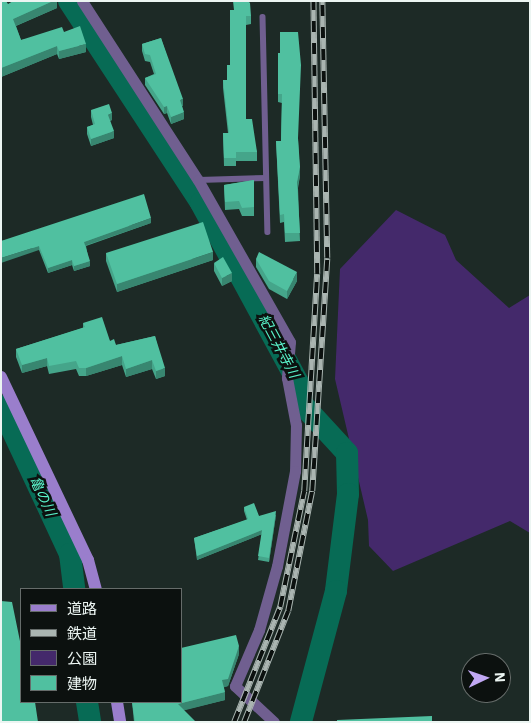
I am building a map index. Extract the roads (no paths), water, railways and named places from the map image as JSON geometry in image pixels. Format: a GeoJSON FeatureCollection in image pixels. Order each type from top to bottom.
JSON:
{"type":"FeatureCollection","features":[{"type":"Feature","properties":{"kind":"main road"},"geometry":{"type":"LineString","coordinates":[[1,377],[88,560],[96,588]]}},
{"type":"Feature","properties":{"kind":"main road"},"geometry":{"type":"LineString","coordinates":[[117,703],[120,722]]}},
{"type":"Feature","properties":{"kind":"street"},"geometry":{"type":"LineString","coordinates":[[82,1],[198,180],[290,342],[288,368],[296,425],[296,471],[277,566],[260,630],[235,686],[274,722]]}},
{"type":"Feature","properties":{"kind":"lane"},"geometry":{"type":"LineString","coordinates":[[264,17],[268,232]]}},
{"type":"Feature","properties":{"kind":"lane"},"geometry":{"type":"LineString","coordinates":[[198,180],[266,178]]}},
{"type":"Feature","properties":{"kind":"waterway","name":"紀三井寺川"},"geometry":{"type":"LineString","coordinates":[[69,1],[201,203],[301,388],[301,403],[347,453],[348,494],[336,591],[301,722]]}},
{"type":"Feature","properties":{"kind":"waterway","name":"亀の川"},"geometry":{"type":"LineString","coordinates":[[1,406],[70,554],[74,588]]}},
{"type":"Feature","properties":{"kind":"waterway","name":"亀の川"},"geometry":{"type":"LineString","coordinates":[[87,703],[90,722]]}},
{"type":"Feature","properties":{"kind":"railway"},"geometry":{"type":"LineString","coordinates":[[234,722],[280,607],[304,491],[317,274],[313,1]]}},
{"type":"Feature","properties":{"kind":"railway"},"geometry":{"type":"LineString","coordinates":[[244,722],[288,611],[312,491],[327,258],[322,1]]}}]}
